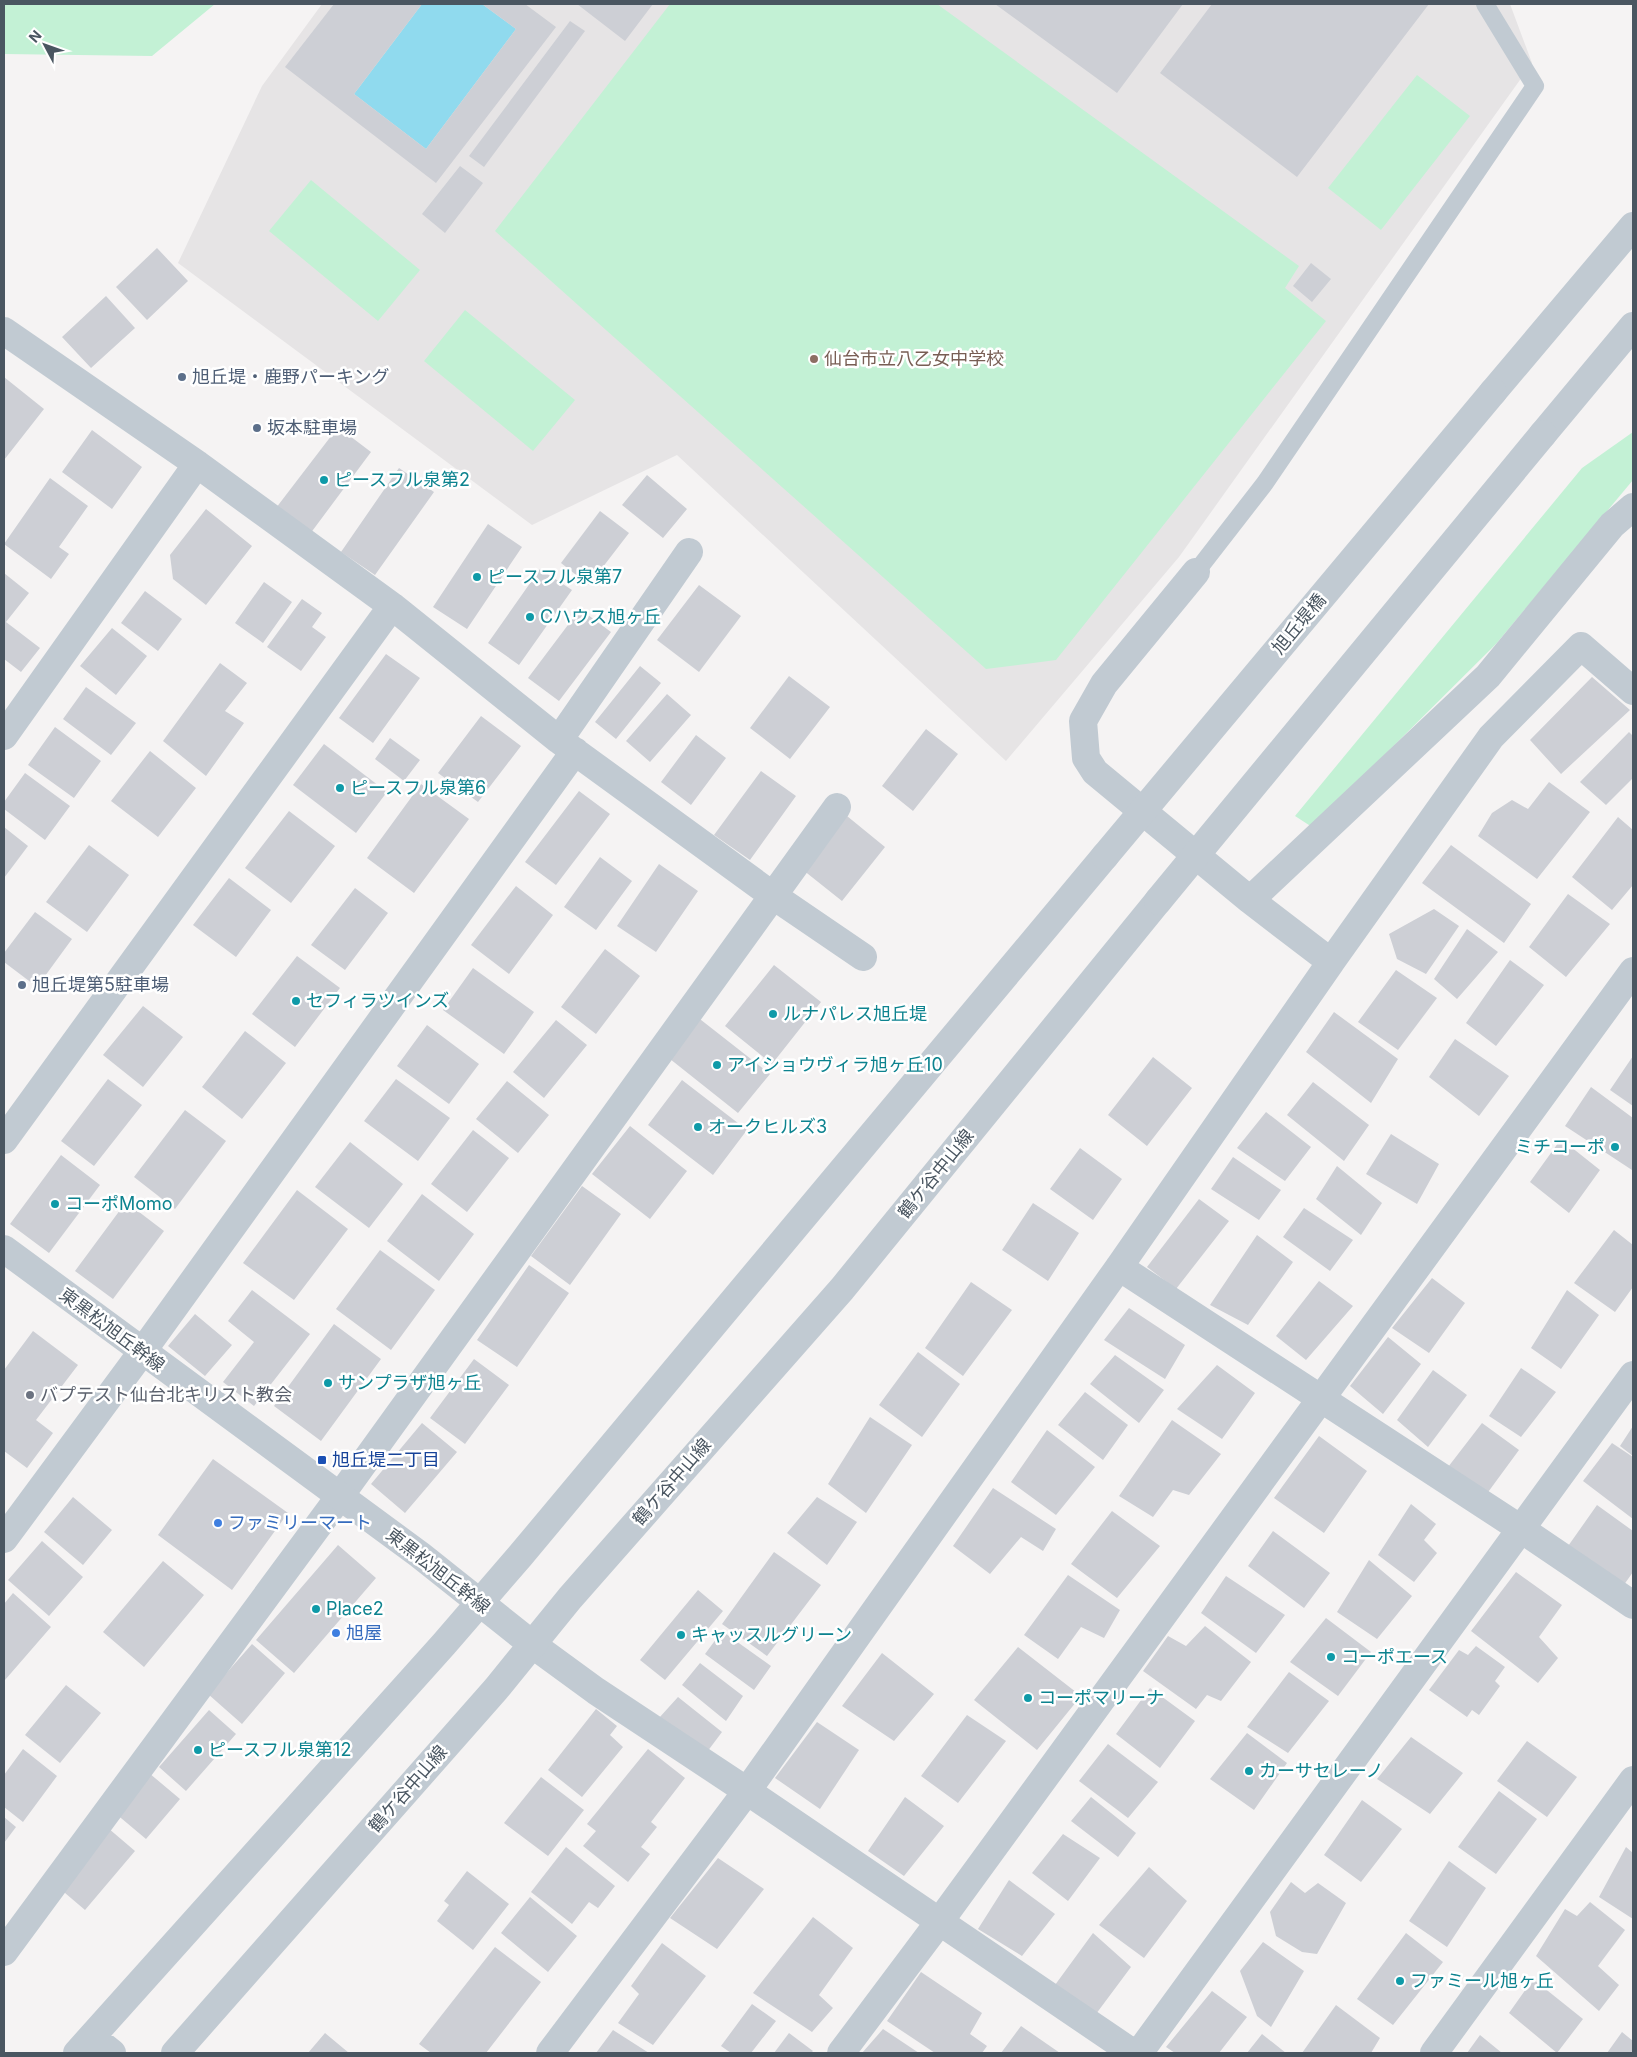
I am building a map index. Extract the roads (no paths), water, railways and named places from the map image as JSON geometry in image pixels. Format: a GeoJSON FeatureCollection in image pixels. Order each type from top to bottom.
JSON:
{"type":"FeatureCollection","features":[{"type":"Feature","properties":{"kind":"street","name":"旭丘堤橋"},"geometry":{"type":"LineString","coordinates":[[94,2048],[479,1602],[946,1048],[1633,226]]}},
{"type":"Feature","properties":{"kind":"street","name":"鶴ケ谷中山線"},"geometry":{"type":"LineString","coordinates":[[175,2053],[533,1645],[570,1598],[842,1289],[1158,901],[1633,326]]}},
{"type":"Feature","properties":{"kind":"street"},"geometry":{"type":"LineString","coordinates":[[4,331],[197,464],[392,606],[567,746],[772,895],[863,956]]}},
{"type":"Feature","properties":{"kind":"street"},"geometry":{"type":"LineString","coordinates":[[4,736],[197,464]]}},
{"type":"Feature","properties":{"kind":"street"},"geometry":{"type":"LineString","coordinates":[[1250,900],[1488,676],[1612,525],[1633,507]]}},
{"type":"Feature","properties":{"kind":"street"},"geometry":{"type":"LineString","coordinates":[[4,1539],[142,1352],[567,746],[689,552]]}},
{"type":"Feature","properties":{"kind":"street"},"geometry":{"type":"LineString","coordinates":[[1196,572],[1104,684],[1082,721],[1086,758],[1095,772],[1250,900],[1331,962]]}},
{"type":"Feature","properties":{"kind":"street"},"geometry":{"type":"LineString","coordinates":[[4,1140],[392,606]]}},
{"type":"Feature","properties":{"kind":"street"},"geometry":{"type":"LineString","coordinates":[[550,2053],[747,1791],[1119,1267],[1331,962],[1491,737],[1581,646],[1633,692]]}},
{"type":"Feature","properties":{"kind":"street"},"geometry":{"type":"LineString","coordinates":[[4,1952],[340,1496],[837,807]]}},
{"type":"Feature","properties":{"kind":"street"},"geometry":{"type":"LineString","coordinates":[[841,2053],[940,1921],[1633,971]]}},
{"type":"Feature","properties":{"kind":"street","name":"東黒松旭丘幹線"},"geometry":{"type":"LineString","coordinates":[[4,1249],[340,1496],[533,1645],[596,1691],[940,1921],[1133,2053]]}},
{"type":"Feature","properties":{"kind":"street"},"geometry":{"type":"LineString","coordinates":[[1119,1267],[1521,1529],[1633,1606]]}},
{"type":"Feature","properties":{"kind":"street"},"geometry":{"type":"LineString","coordinates":[[1139,2053],[1633,1375]]}},
{"type":"Feature","properties":{"kind":"street"},"geometry":{"type":"LineString","coordinates":[[1434,2053],[1633,1780]]}},
{"type":"Feature","properties":{"kind":"lane"},"geometry":{"type":"LineString","coordinates":[[1196,572],[1265,483],[1536,86],[1485,4]]}},
{"type":"Feature","properties":{"kind":"water"},"geometry":{"type":"Polygon","coordinates":[[[422,4],[482,4],[516,29],[426,149],[354,94],[422,4]]]}},
{"type":"Feature","properties":{"kind":"place","name":"仙台市立八乙女中学校"},"geometry":{"type":"Point","coordinates":[814,359]}},
{"type":"Feature","properties":{"kind":"place","name":"旭丘堤・鹿野パーキング"},"geometry":{"type":"Point","coordinates":[182,377]}},
{"type":"Feature","properties":{"kind":"place","name":"坂本駐車場"},"geometry":{"type":"Point","coordinates":[257,428]}},
{"type":"Feature","properties":{"kind":"place","name":"ピースフル泉第2"},"geometry":{"type":"Point","coordinates":[324,480]}},
{"type":"Feature","properties":{"kind":"place","name":"ピースフル泉第7"},"geometry":{"type":"Point","coordinates":[477,577]}},
{"type":"Feature","properties":{"kind":"place","name":"Cハウス旭ヶ丘"},"geometry":{"type":"Point","coordinates":[530,617]}},
{"type":"Feature","properties":{"kind":"place","name":"ピースフル泉第6"},"geometry":{"type":"Point","coordinates":[340,788]}},
{"type":"Feature","properties":{"kind":"place","name":"旭丘堤第5駐車場"},"geometry":{"type":"Point","coordinates":[22,985]}},
{"type":"Feature","properties":{"kind":"place","name":"セフィラツインズ"},"geometry":{"type":"Point","coordinates":[296,1001]}},
{"type":"Feature","properties":{"kind":"place","name":"ルナパレス旭丘堤"},"geometry":{"type":"Point","coordinates":[773,1014]}},
{"type":"Feature","properties":{"kind":"place","name":"アイショウヴィラ旭ヶ丘10"},"geometry":{"type":"Point","coordinates":[717,1065]}},
{"type":"Feature","properties":{"kind":"place","name":"オークヒルズ3"},"geometry":{"type":"Point","coordinates":[698,1127]}},
{"type":"Feature","properties":{"kind":"place","name":"ミチコーポ"},"geometry":{"type":"Point","coordinates":[1615,1147]}},
{"type":"Feature","properties":{"kind":"place","name":"コーポMomo"},"geometry":{"type":"Point","coordinates":[55,1204]}},
{"type":"Feature","properties":{"kind":"place","name":"サンプラザ旭ヶ丘"},"geometry":{"type":"Point","coordinates":[328,1383]}},
{"type":"Feature","properties":{"kind":"place","name":"バプテスト仙台北キリスト教会"},"geometry":{"type":"Point","coordinates":[30,1395]}},
{"type":"Feature","properties":{"kind":"place","name":"旭丘堤二丁目"},"geometry":{"type":"Point","coordinates":[322,1460]}},
{"type":"Feature","properties":{"kind":"place","name":"ファミリーマート"},"geometry":{"type":"Point","coordinates":[218,1523]}},
{"type":"Feature","properties":{"kind":"place","name":"Place2"},"geometry":{"type":"Point","coordinates":[316,1609]}},
{"type":"Feature","properties":{"kind":"place","name":"旭屋"},"geometry":{"type":"Point","coordinates":[336,1633]}},
{"type":"Feature","properties":{"kind":"place","name":"キャッスルグリーン"},"geometry":{"type":"Point","coordinates":[681,1635]}},
{"type":"Feature","properties":{"kind":"place","name":"コーポエース"},"geometry":{"type":"Point","coordinates":[1331,1657]}},
{"type":"Feature","properties":{"kind":"place","name":"コーポマリーナ"},"geometry":{"type":"Point","coordinates":[1028,1698]}},
{"type":"Feature","properties":{"kind":"place","name":"ピースフル泉第12"},"geometry":{"type":"Point","coordinates":[198,1750]}},
{"type":"Feature","properties":{"kind":"place","name":"カーサセレーノ"},"geometry":{"type":"Point","coordinates":[1249,1771]}},
{"type":"Feature","properties":{"kind":"place","name":"ファミール旭ヶ丘"},"geometry":{"type":"Point","coordinates":[1400,1981]}}]}
